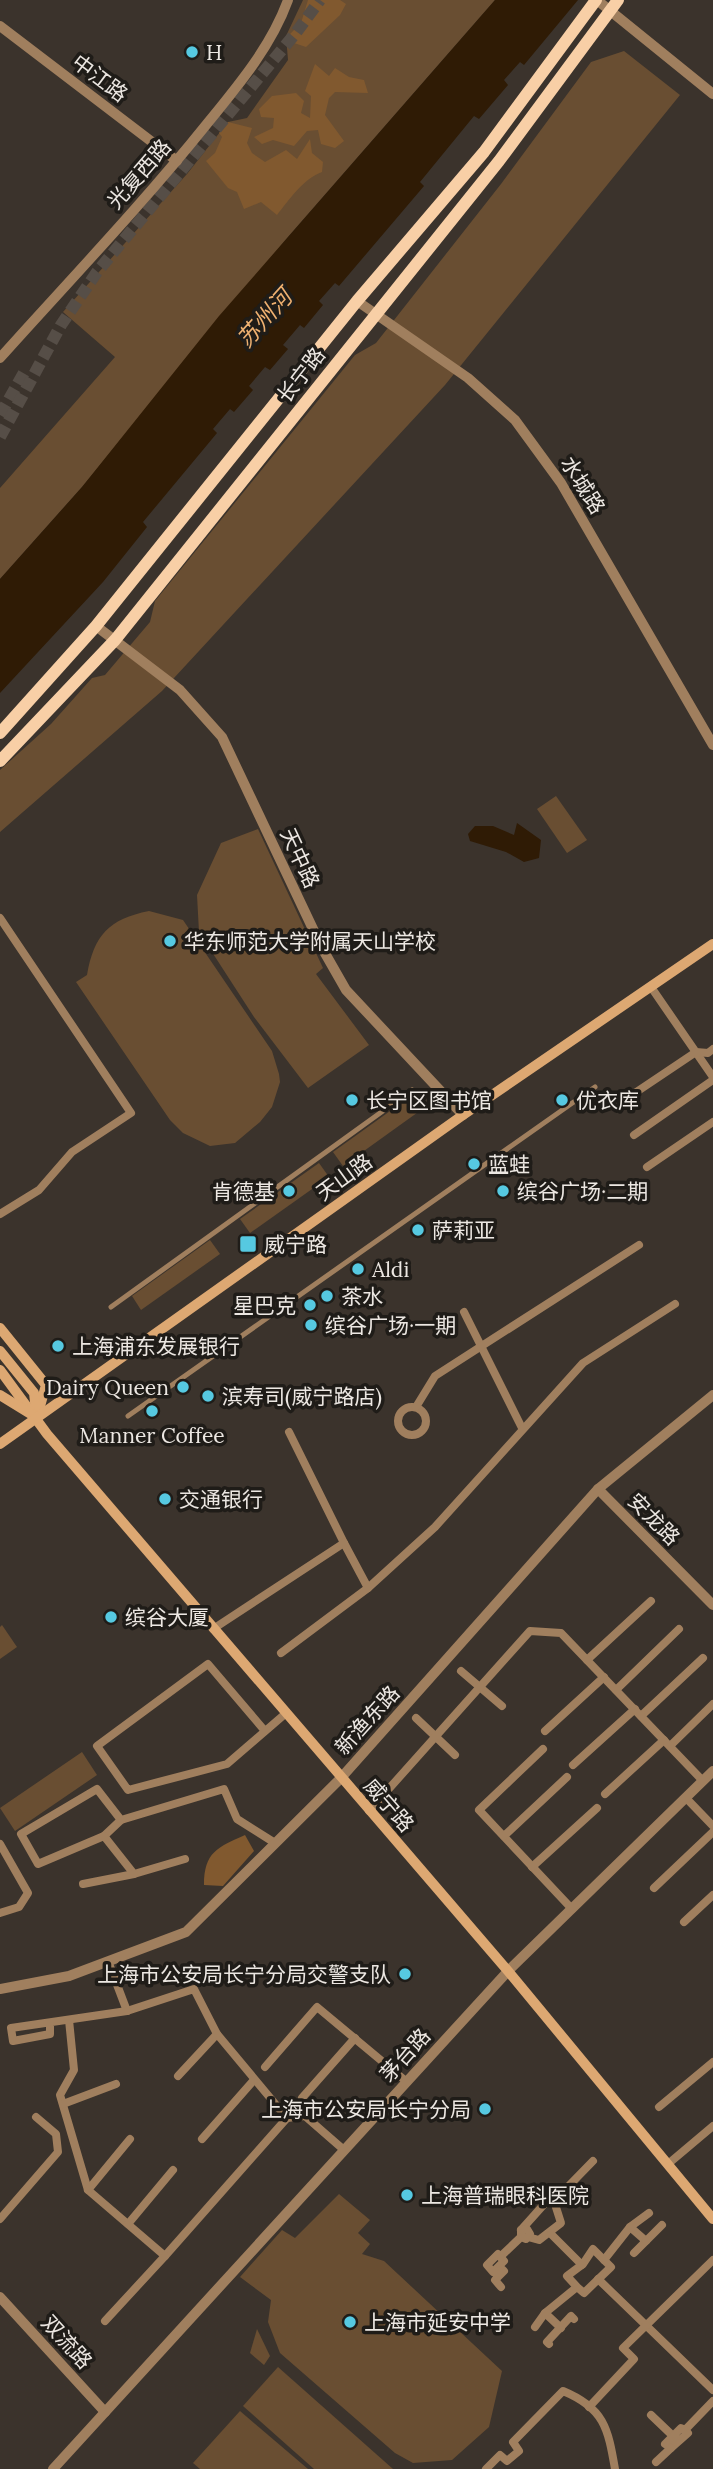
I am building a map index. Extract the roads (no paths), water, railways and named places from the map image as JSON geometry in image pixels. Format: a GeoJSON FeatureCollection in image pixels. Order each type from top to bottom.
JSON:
{"type":"FeatureCollection","features":[{"type":"Feature","properties":{"kind":"main road","name":"长宁路"},"geometry":{"type":"LineString","coordinates":[[0,733],[96,626],[357,301],[484,152],[597,0]]}},
{"type":"Feature","properties":{"kind":"main road","name":"长宁路"},"geometry":{"type":"LineString","coordinates":[[0,761],[115,640],[499,161],[613,5]]}},
{"type":"Feature","properties":{"kind":"main road","name":"天山路"},"geometry":{"type":"LineString","coordinates":[[0,1444],[285,1245],[463,1115],[713,944]]}},
{"type":"Feature","properties":{"kind":"main road"},"geometry":{"type":"LineString","coordinates":[[0,1328],[46,1385],[37,1417]]}},
{"type":"Feature","properties":{"kind":"main road","name":"威宁路"},"geometry":{"type":"LineString","coordinates":[[0,1351],[34,1393],[37,1417]]}},
{"type":"Feature","properties":{"kind":"main road","name":"威宁路"},"geometry":{"type":"LineString","coordinates":[[0,1370],[37,1417],[51,1440],[508,1971],[713,2218]]}},
{"type":"Feature","properties":{"kind":"main road","name":"威宁路"},"geometry":{"type":"LineString","coordinates":[[0,1395],[37,1417]]}},
{"type":"Feature","properties":{"kind":"street","name":"光复西路"},"geometry":{"type":"LineString","coordinates":[[0,358],[177,161],[255,62],[288,0]]}},
{"type":"Feature","properties":{"kind":"street"},"geometry":{"type":"LineString","coordinates":[[597,0],[613,5],[713,94]]}},
{"type":"Feature","properties":{"kind":"street","name":"中江路"},"geometry":{"type":"LineString","coordinates":[[0,26],[177,161]]}},
{"type":"Feature","properties":{"kind":"street","name":"水城路"},"geometry":{"type":"LineString","coordinates":[[357,301],[468,378],[515,420],[561,483],[713,745]]}},
{"type":"Feature","properties":{"kind":"street","name":"天中路"},"geometry":{"type":"LineString","coordinates":[[96,626],[180,690],[222,737],[322,948],[346,990],[463,1115]]}},
{"type":"Feature","properties":{"kind":"street"},"geometry":{"type":"LineString","coordinates":[[0,918],[131,1112],[72,1152],[39,1190],[0,1214]]}},
{"type":"Feature","properties":{"kind":"street"},"geometry":{"type":"LineString","coordinates":[[634,1135],[713,1078],[651,986]]}},
{"type":"Feature","properties":{"kind":"street"},"geometry":{"type":"LineString","coordinates":[[617,1105],[696,1052],[708,1053],[713,1049]]}},
{"type":"Feature","properties":{"kind":"street"},"geometry":{"type":"LineString","coordinates":[[128,1416],[595,1087]]}},
{"type":"Feature","properties":{"kind":"street"},"geometry":{"type":"LineString","coordinates":[[111,1307],[412,1090]]}},
{"type":"Feature","properties":{"kind":"street"},"geometry":{"type":"LineString","coordinates":[[647,1167],[713,1122]]}},
{"type":"Feature","properties":{"kind":"street"},"geometry":{"type":"LineString","coordinates":[[416,1407],[435,1376],[639,1245]]}},
{"type":"Feature","properties":{"kind":"street"},"geometry":{"type":"LineString","coordinates":[[281,1653],[368,1588],[435,1527],[583,1363],[675,1304]]}},
{"type":"Feature","properties":{"kind":"street"},"geometry":{"type":"LineString","coordinates":[[464,1312],[522,1428]]}},
{"type":"Feature","properties":{"kind":"street","name":"新渔东路"},"geometry":{"type":"LineString","coordinates":[[0,1989],[69,1976],[186,1932],[340,1779],[598,1489],[713,1395]]}},
{"type":"Feature","properties":{"kind":"street"},"geometry":{"type":"LineString","coordinates":[[289,1432],[368,1588]]}},
{"type":"Feature","properties":{"kind":"street","name":"安龙路"},"geometry":{"type":"LineString","coordinates":[[598,1489],[713,1605]]}},
{"type":"Feature","properties":{"kind":"street"},"geometry":{"type":"LineString","coordinates":[[213,1629],[344,1543]]}},
{"type":"Feature","properties":{"kind":"street"},"geometry":{"type":"LineString","coordinates":[[587,1660],[651,1601]]}},
{"type":"Feature","properties":{"kind":"street"},"geometry":{"type":"LineString","coordinates":[[616,1689],[679,1629]]}},
{"type":"Feature","properties":{"kind":"street"},"geometry":{"type":"LineString","coordinates":[[369,1811],[530,1630],[561,1633],[703,1781]]}},
{"type":"Feature","properties":{"kind":"street"},"geometry":{"type":"LineString","coordinates":[[573,1765],[703,1658]]}},
{"type":"Feature","properties":{"kind":"street"},"geometry":{"type":"LineString","coordinates":[[265,1731],[208,1664],[97,1746],[128,1790],[227,1764],[285,1714]]}},
{"type":"Feature","properties":{"kind":"street"},"geometry":{"type":"LineString","coordinates":[[461,1671],[502,1706]]}},
{"type":"Feature","properties":{"kind":"street"},"geometry":{"type":"LineString","coordinates":[[545,1731],[604,1677]]}},
{"type":"Feature","properties":{"kind":"street"},"geometry":{"type":"LineString","coordinates":[[605,1794],[713,1704]]}},
{"type":"Feature","properties":{"kind":"street"},"geometry":{"type":"LineString","coordinates":[[416,1718],[455,1755]]}},
{"type":"Feature","properties":{"kind":"street"},"geometry":{"type":"LineString","coordinates":[[544,1749],[479,1810],[572,1909]]}},
{"type":"Feature","properties":{"kind":"street","name":"茅台路"},"geometry":{"type":"LineString","coordinates":[[53,2469],[508,1971],[713,1771]]}},
{"type":"Feature","properties":{"kind":"street"},"geometry":{"type":"LineString","coordinates":[[504,1836],[567,1777]]}},
{"type":"Feature","properties":{"kind":"street"},"geometry":{"type":"LineString","coordinates":[[121,1820],[97,1789],[21,1834],[38,1864],[104,1836],[121,1820],[224,1789],[237,1819],[275,1843]]}},
{"type":"Feature","properties":{"kind":"street"},"geometry":{"type":"LineString","coordinates":[[686,1798],[713,1826]]}},
{"type":"Feature","properties":{"kind":"street"},"geometry":{"type":"LineString","coordinates":[[532,1867],[597,1808]]}},
{"type":"Feature","properties":{"kind":"street"},"geometry":{"type":"LineString","coordinates":[[654,1888],[713,1832]]}},
{"type":"Feature","properties":{"kind":"street"},"geometry":{"type":"LineString","coordinates":[[104,1836],[134,1874]]}},
{"type":"Feature","properties":{"kind":"street"},"geometry":{"type":"LineString","coordinates":[[0,1844],[28,1893],[19,1907],[0,1913]]}},
{"type":"Feature","properties":{"kind":"street"},"geometry":{"type":"LineString","coordinates":[[83,1884],[134,1874],[185,1859]]}},
{"type":"Feature","properties":{"kind":"street"},"geometry":{"type":"LineString","coordinates":[[684,1922],[713,1895]]}},
{"type":"Feature","properties":{"kind":"street"},"geometry":{"type":"LineString","coordinates":[[108,1961],[127,2011]]}},
{"type":"Feature","properties":{"kind":"street"},"geometry":{"type":"LineString","coordinates":[[50,2022],[50,2034],[13,2041],[11,2028],[50,2022],[69,2020],[127,2011],[194,1989],[217,2034],[287,2118]]}},
{"type":"Feature","properties":{"kind":"street"},"geometry":{"type":"LineString","coordinates":[[265,2067],[317,2007],[407,2082]]}},
{"type":"Feature","properties":{"kind":"street"},"geometry":{"type":"LineString","coordinates":[[69,2020],[74,2070],[60,2095],[88,2190],[165,2256]]}},
{"type":"Feature","properties":{"kind":"street"},"geometry":{"type":"LineString","coordinates":[[178,2076],[217,2034]]}},
{"type":"Feature","properties":{"kind":"street"},"geometry":{"type":"LineString","coordinates":[[302,2098],[355,2038]]}},
{"type":"Feature","properties":{"kind":"street"},"geometry":{"type":"LineString","coordinates":[[659,2107],[713,2062]]}},
{"type":"Feature","properties":{"kind":"street"},"geometry":{"type":"LineString","coordinates":[[202,2139],[254,2080]]}},
{"type":"Feature","properties":{"kind":"street"},"geometry":{"type":"LineString","coordinates":[[63,2104],[117,2084]]}},
{"type":"Feature","properties":{"kind":"street"},"geometry":{"type":"LineString","coordinates":[[105,2321],[287,2118],[306,2116],[344,2150]]}},
{"type":"Feature","properties":{"kind":"street"},"geometry":{"type":"LineString","coordinates":[[0,2219],[58,2152],[56,2134],[36,2117]]}},
{"type":"Feature","properties":{"kind":"street"},"geometry":{"type":"LineString","coordinates":[[668,2164],[713,2126]]}},
{"type":"Feature","properties":{"kind":"street"},"geometry":{"type":"LineString","coordinates":[[88,2190],[130,2139]]}},
{"type":"Feature","properties":{"kind":"street"},"geometry":{"type":"LineString","coordinates":[[501,2287],[495,2280],[504,2271],[500,2261],[543,2206],[547,2210],[556,2205],[593,2161]]}},
{"type":"Feature","properties":{"kind":"street"},"geometry":{"type":"LineString","coordinates":[[128,2224],[173,2170]]}},
{"type":"Feature","properties":{"kind":"street"},"geometry":{"type":"LineString","coordinates":[[523,2234],[539,2240],[551,2234],[561,2223],[556,2205]]}},
{"type":"Feature","properties":{"kind":"street"},"geometry":{"type":"LineString","coordinates":[[604,2260],[630,2227],[649,2213]]}},
{"type":"Feature","properties":{"kind":"street"},"geometry":{"type":"LineString","coordinates":[[634,2253],[662,2225]]}},
{"type":"Feature","properties":{"kind":"street"},"geometry":{"type":"LineString","coordinates":[[630,2227],[646,2241]]}},
{"type":"Feature","properties":{"kind":"street"},"geometry":{"type":"LineString","coordinates":[[551,2234],[582,2265]]}},
{"type":"Feature","properties":{"kind":"street"},"geometry":{"type":"LineString","coordinates":[[593,2249],[611,2267],[584,2293],[567,2276],[582,2265],[593,2249]]}},
{"type":"Feature","properties":{"kind":"street"},"geometry":{"type":"LineString","coordinates":[[589,2407],[634,2359],[623,2348],[713,2260]]}},
{"type":"Feature","properties":{"kind":"street"},"geometry":{"type":"LineString","coordinates":[[598,2279],[713,2390]]}},
{"type":"Feature","properties":{"kind":"street"},"geometry":{"type":"LineString","coordinates":[[535,2327],[545,2313],[577,2287]]}},
{"type":"Feature","properties":{"kind":"street","name":"双流路"},"geometry":{"type":"LineString","coordinates":[[0,2297],[105,2412]]}},
{"type":"Feature","properties":{"kind":"street"},"geometry":{"type":"LineString","coordinates":[[545,2313],[561,2328]]}},
{"type":"Feature","properties":{"kind":"street"},"geometry":{"type":"LineString","coordinates":[[549,2344],[547,2342],[571,2316],[574,2319]]}},
{"type":"Feature","properties":{"kind":"street"},"geometry":{"type":"LineString","coordinates":[[486,2469],[500,2455],[508,2461],[519,2451],[513,2442],[563,2391],[581,2399],[608,2427],[615,2469]]}},
{"type":"Feature","properties":{"kind":"street"},"geometry":{"type":"LineString","coordinates":[[685,2430],[713,2401]]}},
{"type":"Feature","properties":{"kind":"street"},"geometry":{"type":"LineString","coordinates":[[651,2415],[673,2436]]}},
{"type":"Feature","properties":{"kind":"street"},"geometry":{"type":"LineString","coordinates":[[671,2448],[665,2444],[681,2428],[685,2430]]}},
{"type":"Feature","properties":{"kind":"street"},"geometry":{"type":"LineString","coordinates":[[656,2462],[688,2433],[685,2430]]}},
{"type":"Feature","properties":{"kind":"water","name":"苏州河"},"geometry":{"type":"Polygon","coordinates":[[[495,0],[578,0],[524,65],[520,62],[504,80],[508,85],[479,119],[474,116],[420,182],[424,186],[339,286],[335,283],[319,301],[323,305],[304,328],[300,325],[283,345],[288,349],[270,370],[265,367],[249,386],[253,390],[234,412],[230,409],[213,429],[217,433],[143,522],[147,527],[103,582],[0,693],[0,579],[82,487],[219,316],[495,0]]]}},
{"type":"Feature","properties":{"kind":"water"},"geometry":{"type":"Polygon","coordinates":[[[517,823],[541,840],[539,858],[524,862],[506,852],[470,841],[468,834],[475,826],[493,826],[514,835],[517,823]]]}},
{"type":"Feature","properties":{"kind":"tunnel"},"geometry":{"type":"LineString","coordinates":[[0,437],[61,325],[97,272],[295,34],[320,0]]}},
{"type":"Feature","properties":{"kind":"tunnel"},"geometry":{"type":"LineString","coordinates":[[0,415],[25,371]]}},
{"type":"Feature","properties":{"kind":"place","name":"H"},"geometry":{"type":"Point","coordinates":[192,52]}},
{"type":"Feature","properties":{"kind":"place","name":"华东师范大学附属天山学校"},"geometry":{"type":"Point","coordinates":[170,941]}},
{"type":"Feature","properties":{"kind":"place","name":"长宁区图书馆"},"geometry":{"type":"Point","coordinates":[352,1100]}},
{"type":"Feature","properties":{"kind":"place","name":"优衣库"},"geometry":{"type":"Point","coordinates":[562,1100]}},
{"type":"Feature","properties":{"kind":"place","name":"蓝蛙"},"geometry":{"type":"Point","coordinates":[474,1164]}},
{"type":"Feature","properties":{"kind":"place","name":"肯德基"},"geometry":{"type":"Point","coordinates":[289,1191]}},
{"type":"Feature","properties":{"kind":"place","name":"缤谷广场·二期"},"geometry":{"type":"Point","coordinates":[503,1191]}},
{"type":"Feature","properties":{"kind":"place","name":"萨莉亚"},"geometry":{"type":"Point","coordinates":[418,1230]}},
{"type":"Feature","properties":{"kind":"place","name":"威宁路"},"geometry":{"type":"Point","coordinates":[248,1244]}},
{"type":"Feature","properties":{"kind":"place","name":"Aldi"},"geometry":{"type":"Point","coordinates":[358,1269]}},
{"type":"Feature","properties":{"kind":"place","name":"茶水"},"geometry":{"type":"Point","coordinates":[327,1296]}},
{"type":"Feature","properties":{"kind":"place","name":"星巴克"},"geometry":{"type":"Point","coordinates":[310,1305]}},
{"type":"Feature","properties":{"kind":"place","name":"缤谷广场·一期"},"geometry":{"type":"Point","coordinates":[311,1325]}},
{"type":"Feature","properties":{"kind":"place","name":"上海浦东发展银行"},"geometry":{"type":"Point","coordinates":[58,1346]}},
{"type":"Feature","properties":{"kind":"place","name":"Dairy Queen"},"geometry":{"type":"Point","coordinates":[183,1387]}},
{"type":"Feature","properties":{"kind":"place","name":"滨寿司(威宁路店)"},"geometry":{"type":"Point","coordinates":[208,1396]}},
{"type":"Feature","properties":{"kind":"place","name":"Manner Coffee"},"geometry":{"type":"Point","coordinates":[152,1411]}},
{"type":"Feature","properties":{"kind":"place","name":"交通银行"},"geometry":{"type":"Point","coordinates":[165,1499]}},
{"type":"Feature","properties":{"kind":"place","name":"缤谷大厦"},"geometry":{"type":"Point","coordinates":[111,1617]}},
{"type":"Feature","properties":{"kind":"place","name":"上海市公安局长宁分局交警支队"},"geometry":{"type":"Point","coordinates":[405,1974]}},
{"type":"Feature","properties":{"kind":"place","name":"上海市公安局长宁分局"},"geometry":{"type":"Point","coordinates":[485,2109]}},
{"type":"Feature","properties":{"kind":"place","name":"上海普瑞眼科医院"},"geometry":{"type":"Point","coordinates":[407,2195]}},
{"type":"Feature","properties":{"kind":"place","name":"上海市延安中学"},"geometry":{"type":"Point","coordinates":[350,2322]}}]}
